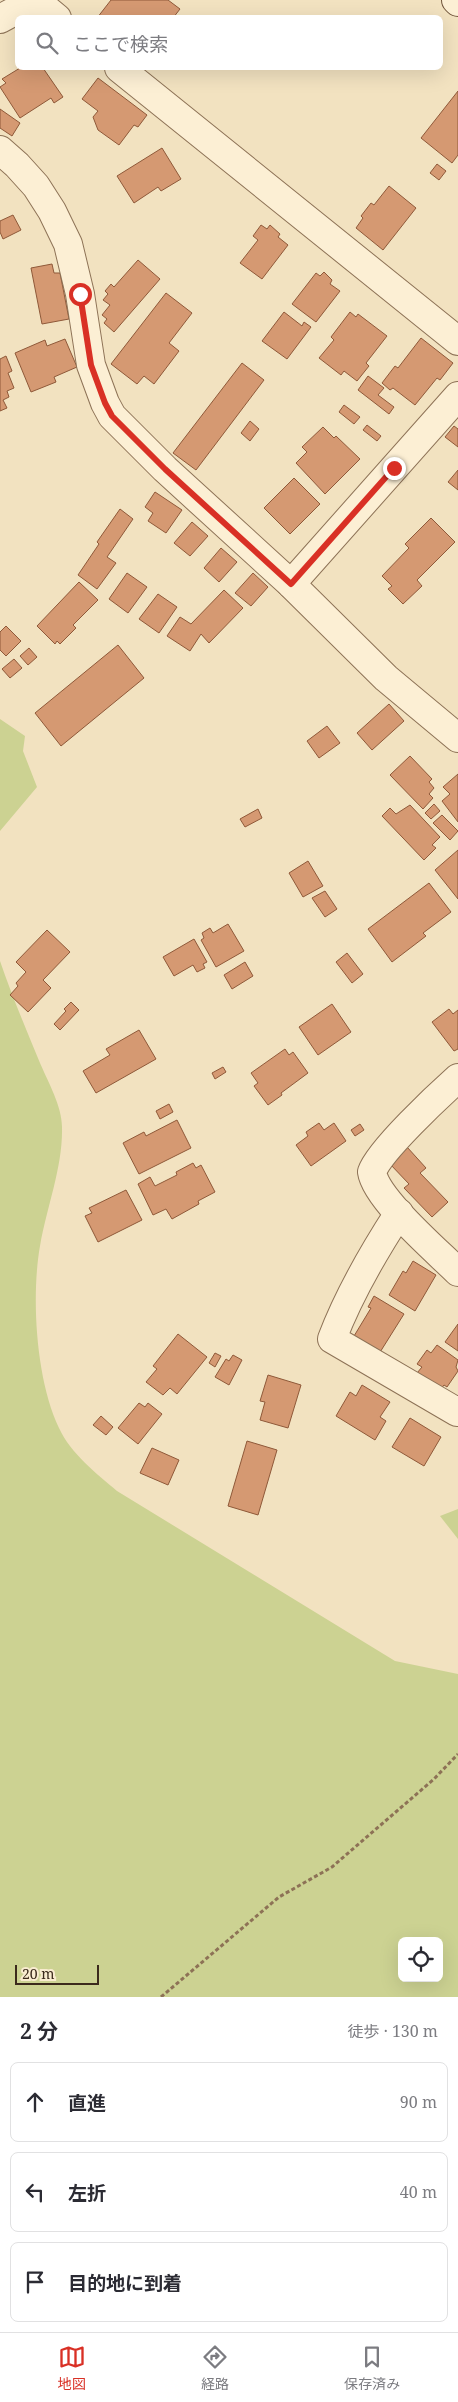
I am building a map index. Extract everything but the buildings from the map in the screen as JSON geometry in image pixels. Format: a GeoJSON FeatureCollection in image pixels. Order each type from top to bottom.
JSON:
{"type":"FeatureCollection","features":[{"type":"Feature","properties":{"kind":"street"},"geometry":{"type":"LineString","coordinates":[[0,20],[35,0],[53,15]]}},
{"type":"Feature","properties":{"kind":"street"},"geometry":{"type":"LineString","coordinates":[[121,70],[458,341]]}},
{"type":"Feature","properties":{"kind":"street"},"geometry":{"type":"LineString","coordinates":[[0,150],[36,186],[52,211],[68,244],[80,294],[91,365],[105,403],[112,416],[165,469],[291,584],[386,678],[458,738]]}},
{"type":"Feature","properties":{"kind":"street"},"geometry":{"type":"LineString","coordinates":[[291,584],[458,396]]}},
{"type":"Feature","properties":{"kind":"street"},"geometry":{"type":"LineString","coordinates":[[458,1078],[431,1102],[373,1167],[373,1178],[400,1213],[458,1272]]}},
{"type":"Feature","properties":{"kind":"street"},"geometry":{"type":"LineString","coordinates":[[400,1213],[374,1251],[349,1298],[332,1339],[457,1412],[458,1410]]}},
{"type":"Feature","properties":{"kind":"path"},"geometry":{"type":"LineString","coordinates":[[161,1997],[279,1897],[332,1867],[434,1779],[458,1754]]}},
{"type":"Feature","properties":{"kind":"green space"},"geometry":{"type":"Polygon","coordinates":[[[0,719],[25,736],[23,751],[37,787],[0,831],[0,719]]]}},
{"type":"Feature","properties":{"kind":"green space"},"geometry":{"type":"Polygon","coordinates":[[[0,961],[60,1111],[62,1142],[60,1157],[40,1246],[36,1289],[36,1313],[41,1363],[51,1408],[59,1428],[77,1455],[117,1491],[395,1661],[458,1674],[458,1997],[0,1997],[0,961]]]}},
{"type":"Feature","properties":{"kind":"green space"},"geometry":{"type":"Polygon","coordinates":[[[458,1509],[458,1539],[440,1516],[458,1509]]]}},
{"type":"Feature","properties":{"kind":"route"},"geometry":{"type":"LineString","coordinates":[[80,294],[91,365],[105,403],[112,416],[165,469],[291,584],[394,468]]}}]}
